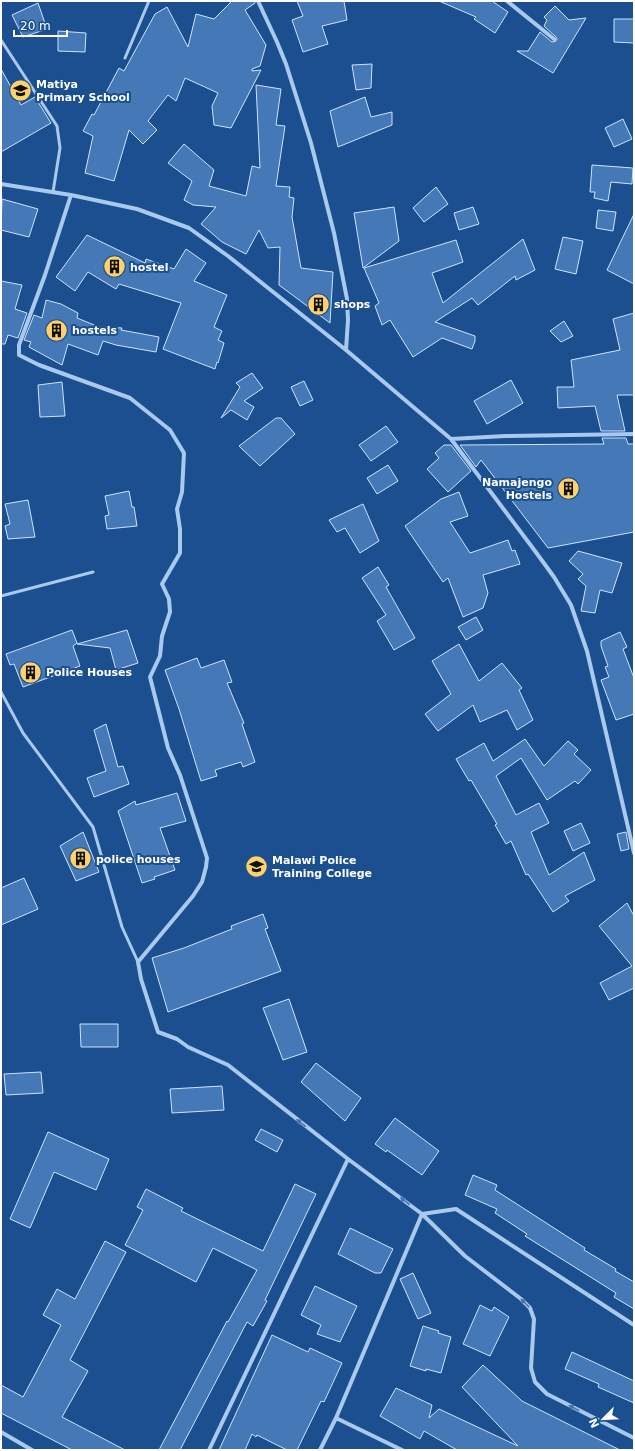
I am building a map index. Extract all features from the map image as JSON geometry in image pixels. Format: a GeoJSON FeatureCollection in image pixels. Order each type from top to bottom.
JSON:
{"type":"FeatureCollection","features":[{"type":"Feature","properties":{"kind":"street"},"geometry":{"type":"LineString","coordinates":[[258,1],[286,64],[311,143],[332,226],[347,299],[346,350]]}},
{"type":"Feature","properties":{"kind":"street"},"geometry":{"type":"LineString","coordinates":[[507,1],[554,39]]}},
{"type":"Feature","properties":{"kind":"street"},"geometry":{"type":"LineString","coordinates":[[1,184],[70,195],[137,209],[190,228],[228,256],[346,350],[451,439],[554,577],[571,605],[587,651],[634,853]]}},
{"type":"Feature","properties":{"kind":"street"},"geometry":{"type":"LineString","coordinates":[[70,195],[45,275],[19,345],[19,355],[130,398],[170,430],[184,453],[182,492],[178,509],[180,553],[162,584],[169,599],[170,612],[162,636],[160,656],[150,677],[168,748],[180,775],[200,834],[206,858],[206,867],[202,882],[193,896],[138,962],[158,1032],[177,1039],[188,1047],[228,1065],[348,1159],[422,1214],[465,1256],[521,1299],[530,1308],[534,1319],[531,1368],[535,1382],[547,1394],[634,1438]]}},
{"type":"Feature","properties":{"kind":"street"},"geometry":{"type":"LineString","coordinates":[[451,439],[505,436],[634,434]]}},
{"type":"Feature","properties":{"kind":"street"},"geometry":{"type":"LineString","coordinates":[[209,1450],[348,1159]]}},
{"type":"Feature","properties":{"kind":"street"},"geometry":{"type":"LineString","coordinates":[[422,1214],[456,1209],[634,1325]]}},
{"type":"Feature","properties":{"kind":"street"},"geometry":{"type":"LineString","coordinates":[[320,1450],[336,1418],[422,1214]]}},
{"type":"Feature","properties":{"kind":"street"},"geometry":{"type":"LineString","coordinates":[[336,1418],[402,1450]]}},
{"type":"Feature","properties":{"kind":"street"},"geometry":{"type":"LineString","coordinates":[[1,1432],[32,1450]]}},
{"type":"Feature","properties":{"kind":"lane"},"geometry":{"type":"LineString","coordinates":[[125,58],[148,1]]}},
{"type":"Feature","properties":{"kind":"lane"},"geometry":{"type":"LineString","coordinates":[[1,40],[57,126],[60,148],[53,192]]}},
{"type":"Feature","properties":{"kind":"lane"},"geometry":{"type":"LineString","coordinates":[[1,596],[93,572]]}},
{"type":"Feature","properties":{"kind":"lane"},"geometry":{"type":"LineString","coordinates":[[1,692],[23,733],[93,827],[122,927],[138,962]]}},
{"type":"Feature","properties":{"kind":"building"},"geometry":{"type":"Polygon","coordinates":[[[232,1],[255,1],[255,3],[245,10],[266,45],[260,66],[252,69],[252,71],[261,70],[231,128],[214,125],[212,106],[218,93],[185,78],[176,101],[168,95],[148,121],[157,130],[143,144],[129,130],[114,181],[85,173],[93,136],[83,131],[92,114],[94,115],[119,68],[124,71],[155,14],[167,7],[188,47],[196,14],[214,19],[232,1]]]}},
{"type":"Feature","properties":{"kind":"building"},"geometry":{"type":"Polygon","coordinates":[[[297,1],[344,1],[347,20],[322,26],[328,44],[303,52],[292,20],[303,16],[297,1]]]}},
{"type":"Feature","properties":{"kind":"building"},"geometry":{"type":"Polygon","coordinates":[[[439,1],[492,1],[508,12],[495,33],[474,19],[476,17],[439,1]]]}},
{"type":"Feature","properties":{"kind":"building"},"geometry":{"type":"Polygon","coordinates":[[[38,3],[47,29],[23,37],[12,15],[38,3]]]}},
{"type":"Feature","properties":{"kind":"building"},"geometry":{"type":"Polygon","coordinates":[[[555,6],[569,20],[586,18],[553,73],[517,51],[528,51],[540,32],[552,42],[556,41],[556,37],[544,26],[547,20],[544,17],[555,6]]]}},
{"type":"Feature","properties":{"kind":"building"},"geometry":{"type":"Polygon","coordinates":[[[614,19],[634,19],[634,43],[614,42],[614,19]]]}},
{"type":"Feature","properties":{"kind":"building"},"geometry":{"type":"Polygon","coordinates":[[[58,31],[86,33],[85,52],[58,51],[58,31]]]}},
{"type":"Feature","properties":{"kind":"building"},"geometry":{"type":"Polygon","coordinates":[[[372,64],[371,88],[356,90],[352,65],[372,64]]]}},
{"type":"Feature","properties":{"kind":"building"},"geometry":{"type":"Polygon","coordinates":[[[1,69],[21,105],[35,97],[51,123],[1,152],[1,69]]]}},
{"type":"Feature","properties":{"kind":"building"},"geometry":{"type":"Polygon","coordinates":[[[256,85],[281,89],[276,125],[285,126],[276,186],[290,187],[289,197],[294,198],[292,217],[301,268],[333,272],[330,323],[279,285],[280,247],[268,248],[259,230],[246,254],[222,242],[201,224],[216,207],[193,205],[184,200],[192,181],[168,163],[184,144],[214,170],[209,186],[246,196],[252,166],[260,168],[256,85]]]}},
{"type":"Feature","properties":{"kind":"building"},"geometry":{"type":"Polygon","coordinates":[[[365,97],[371,117],[392,112],[392,125],[338,147],[330,111],[365,97]]]}},
{"type":"Feature","properties":{"kind":"building"},"geometry":{"type":"Polygon","coordinates":[[[623,119],[632,139],[614,147],[605,128],[623,119]]]}},
{"type":"Feature","properties":{"kind":"building"},"geometry":{"type":"Polygon","coordinates":[[[592,165],[633,168],[632,184],[611,182],[608,201],[594,198],[595,192],[590,192],[592,165]]]}},
{"type":"Feature","properties":{"kind":"building"},"geometry":{"type":"Polygon","coordinates":[[[436,187],[448,204],[424,222],[413,208],[436,187]]]}},
{"type":"Feature","properties":{"kind":"building"},"geometry":{"type":"Polygon","coordinates":[[[2,199],[38,209],[29,237],[1,230],[2,199]]]}},
{"type":"Feature","properties":{"kind":"building"},"geometry":{"type":"Polygon","coordinates":[[[394,207],[399,241],[363,268],[354,213],[394,207]]]}},
{"type":"Feature","properties":{"kind":"building"},"geometry":{"type":"Polygon","coordinates":[[[473,207],[479,224],[459,230],[454,213],[473,207]]]}},
{"type":"Feature","properties":{"kind":"building"},"geometry":{"type":"Polygon","coordinates":[[[598,210],[616,212],[613,231],[596,228],[598,210]]]}},
{"type":"Feature","properties":{"kind":"building"},"geometry":{"type":"Polygon","coordinates":[[[634,214],[634,284],[607,270],[634,214]]]}},
{"type":"Feature","properties":{"kind":"building"},"geometry":{"type":"Polygon","coordinates":[[[87,235],[145,263],[146,259],[174,269],[186,249],[206,263],[194,281],[227,295],[214,327],[222,331],[218,340],[224,343],[215,369],[163,349],[181,303],[119,284],[116,289],[88,272],[75,291],[56,277],[87,235]]]}},
{"type":"Feature","properties":{"kind":"building"},"geometry":{"type":"Polygon","coordinates":[[[563,237],[583,241],[576,274],[555,269],[563,237]]]}},
{"type":"Feature","properties":{"kind":"building"},"geometry":{"type":"Polygon","coordinates":[[[523,239],[535,270],[516,280],[515,276],[478,305],[472,298],[435,322],[475,336],[472,349],[442,338],[413,357],[390,320],[382,325],[375,306],[379,303],[364,268],[456,240],[463,262],[432,273],[443,303],[523,239]]]}},
{"type":"Feature","properties":{"kind":"building"},"geometry":{"type":"Polygon","coordinates":[[[1,281],[22,285],[15,309],[27,313],[18,338],[8,335],[5,344],[1,344],[1,281]]]}},
{"type":"Feature","properties":{"kind":"building"},"geometry":{"type":"Polygon","coordinates":[[[46,300],[61,304],[78,313],[77,318],[99,327],[122,328],[121,330],[159,337],[156,352],[116,345],[103,341],[98,355],[68,344],[62,365],[29,347],[31,342],[24,340],[34,315],[42,318],[46,300]]]}},
{"type":"Feature","properties":{"kind":"building"},"geometry":{"type":"Polygon","coordinates":[[[634,313],[634,395],[617,395],[625,431],[601,431],[595,406],[558,408],[557,387],[574,387],[571,360],[620,350],[613,319],[634,313]]]}},
{"type":"Feature","properties":{"kind":"building"},"geometry":{"type":"Polygon","coordinates":[[[564,321],[573,336],[561,342],[550,331],[564,321]]]}},
{"type":"Feature","properties":{"kind":"building"},"geometry":{"type":"Polygon","coordinates":[[[252,373],[263,388],[244,401],[254,407],[247,420],[231,410],[221,418],[240,387],[236,383],[252,373]]]}},
{"type":"Feature","properties":{"kind":"building"},"geometry":{"type":"Polygon","coordinates":[[[511,380],[523,403],[487,424],[474,401],[511,380]]]}},
{"type":"Feature","properties":{"kind":"building"},"geometry":{"type":"Polygon","coordinates":[[[304,381],[313,400],[300,406],[291,387],[304,381]]]}},
{"type":"Feature","properties":{"kind":"building"},"geometry":{"type":"Polygon","coordinates":[[[62,382],[65,416],[40,417],[38,385],[62,382]]]}},
{"type":"Feature","properties":{"kind":"building"},"geometry":{"type":"Polygon","coordinates":[[[276,418],[281,418],[295,434],[260,466],[239,446],[276,418]]]}},
{"type":"Feature","properties":{"kind":"building"},"geometry":{"type":"Polygon","coordinates":[[[386,426],[398,442],[371,461],[359,445],[386,426]]]}},
{"type":"Feature","properties":{"kind":"building","name":"Namajengo Hostels"},"geometry":{"type":"Polygon","coordinates":[[[602,438],[626,438],[628,444],[634,444],[634,532],[548,548],[481,460],[476,467],[460,445],[604,444],[602,438]]]}},
{"type":"Feature","properties":{"kind":"building"},"geometry":{"type":"Polygon","coordinates":[[[444,445],[451,445],[471,471],[448,492],[427,469],[439,458],[435,453],[444,445]]]}},
{"type":"Feature","properties":{"kind":"building"},"geometry":{"type":"Polygon","coordinates":[[[388,465],[398,481],[377,494],[367,478],[388,465]]]}},
{"type":"Feature","properties":{"kind":"building"},"geometry":{"type":"Polygon","coordinates":[[[129,491],[132,507],[134,507],[137,526],[107,529],[105,516],[109,515],[105,496],[129,491]]]}},
{"type":"Feature","properties":{"kind":"building"},"geometry":{"type":"Polygon","coordinates":[[[459,492],[468,516],[450,522],[470,553],[508,540],[512,551],[515,550],[520,564],[483,575],[488,593],[483,608],[463,617],[448,578],[443,582],[405,526],[441,499],[459,492]]]}},
{"type":"Feature","properties":{"kind":"building"},"geometry":{"type":"Polygon","coordinates":[[[28,500],[35,537],[8,539],[5,526],[10,524],[5,504],[28,500]]]}},
{"type":"Feature","properties":{"kind":"building"},"geometry":{"type":"Polygon","coordinates":[[[363,504],[379,541],[360,553],[345,528],[337,532],[329,520],[363,504]]]}},
{"type":"Feature","properties":{"kind":"building"},"geometry":{"type":"Polygon","coordinates":[[[578,551],[622,563],[612,593],[600,590],[595,613],[581,611],[586,586],[578,579],[583,574],[569,561],[578,551]]]}},
{"type":"Feature","properties":{"kind":"building"},"geometry":{"type":"Polygon","coordinates":[[[378,567],[389,585],[386,587],[415,638],[394,650],[377,621],[386,615],[362,578],[378,567]]]}},
{"type":"Feature","properties":{"kind":"building"},"geometry":{"type":"Polygon","coordinates":[[[476,617],[483,630],[466,640],[458,627],[476,617]]]}},
{"type":"Feature","properties":{"kind":"building"},"geometry":{"type":"Polygon","coordinates":[[[72,630],[77,643],[73,646],[80,666],[23,687],[14,664],[10,665],[6,654],[72,630]]]}},
{"type":"Feature","properties":{"kind":"building","name":"Police Houses"},"geometry":{"type":"Polygon","coordinates":[[[127,630],[138,663],[116,670],[110,648],[77,644],[127,630]]]}},
{"type":"Feature","properties":{"kind":"building"},"geometry":{"type":"Polygon","coordinates":[[[620,632],[627,647],[623,649],[634,678],[634,714],[616,720],[601,680],[609,677],[605,667],[608,666],[601,646],[601,641],[620,632]]]}},
{"type":"Feature","properties":{"kind":"building"},"geometry":{"type":"Polygon","coordinates":[[[459,644],[479,681],[502,663],[522,688],[519,690],[533,720],[517,730],[507,710],[480,722],[473,705],[438,731],[425,714],[451,694],[432,661],[459,644]]]}},
{"type":"Feature","properties":{"kind":"building"},"geometry":{"type":"Polygon","coordinates":[[[197,658],[201,668],[224,660],[232,682],[227,683],[244,723],[242,724],[255,762],[243,767],[241,762],[215,770],[217,776],[201,781],[179,709],[165,670],[197,658]]]}},
{"type":"Feature","properties":{"kind":"building"},"geometry":{"type":"Polygon","coordinates":[[[106,724],[118,767],[123,766],[129,784],[94,797],[87,778],[106,771],[94,730],[106,724]]]}},
{"type":"Feature","properties":{"kind":"building"},"geometry":{"type":"Polygon","coordinates":[[[525,739],[544,766],[568,741],[578,750],[574,754],[591,770],[578,784],[575,781],[547,800],[521,758],[496,776],[516,815],[539,803],[549,823],[531,832],[549,875],[584,852],[595,880],[565,896],[569,901],[553,912],[528,874],[526,875],[511,841],[506,844],[495,825],[497,824],[471,780],[469,781],[456,759],[484,743],[493,761],[525,739]]]}},
{"type":"Feature","properties":{"kind":"building"},"geometry":{"type":"Polygon","coordinates":[[[177,793],[186,821],[160,828],[175,870],[142,883],[118,811],[135,801],[136,805],[177,793]]]}},
{"type":"Feature","properties":{"kind":"building"},"geometry":{"type":"Polygon","coordinates":[[[581,823],[590,843],[573,851],[564,831],[581,823]]]}},
{"type":"Feature","properties":{"kind":"building","name":"police houses"},"geometry":{"type":"Polygon","coordinates":[[[83,832],[99,872],[76,881],[60,846],[83,832]]]}},
{"type":"Feature","properties":{"kind":"building"},"geometry":{"type":"Polygon","coordinates":[[[626,832],[629,849],[621,851],[617,834],[626,832]]]}},
{"type":"Feature","properties":{"kind":"building"},"geometry":{"type":"Polygon","coordinates":[[[24,878],[38,909],[1,925],[1,888],[24,878]]]}},
{"type":"Feature","properties":{"kind":"building"},"geometry":{"type":"Polygon","coordinates":[[[627,903],[634,916],[634,988],[609,1000],[600,983],[632,966],[599,926],[627,903]]]}},
{"type":"Feature","properties":{"kind":"building"},"geometry":{"type":"Polygon","coordinates":[[[263,914],[268,928],[265,929],[281,971],[168,1012],[152,958],[184,948],[232,929],[231,926],[263,914]]]}},
{"type":"Feature","properties":{"kind":"building"},"geometry":{"type":"Polygon","coordinates":[[[289,999],[307,1052],[283,1060],[263,1008],[289,999]]]}},
{"type":"Feature","properties":{"kind":"building"},"geometry":{"type":"Polygon","coordinates":[[[80,1024],[118,1024],[118,1047],[81,1047],[80,1024]]]}},
{"type":"Feature","properties":{"kind":"building"},"geometry":{"type":"Polygon","coordinates":[[[316,1063],[361,1098],[345,1121],[301,1082],[316,1063]]]}},
{"type":"Feature","properties":{"kind":"building"},"geometry":{"type":"Polygon","coordinates":[[[41,1072],[43,1093],[6,1095],[4,1074],[41,1072]]]}},
{"type":"Feature","properties":{"kind":"building"},"geometry":{"type":"Polygon","coordinates":[[[222,1086],[224,1110],[172,1113],[170,1089],[222,1086]]]}},
{"type":"Feature","properties":{"kind":"building"},"geometry":{"type":"Polygon","coordinates":[[[395,1118],[439,1151],[422,1175],[387,1150],[386,1152],[375,1144],[395,1118]]]}},
{"type":"Feature","properties":{"kind":"building"},"geometry":{"type":"Polygon","coordinates":[[[261,1129],[283,1140],[277,1152],[255,1140],[261,1129]]]}},
{"type":"Feature","properties":{"kind":"building"},"geometry":{"type":"Polygon","coordinates":[[[48,1132],[109,1159],[96,1190],[54,1172],[30,1228],[10,1219],[48,1132]]]}},
{"type":"Feature","properties":{"kind":"building"},"geometry":{"type":"Polygon","coordinates":[[[473,1175],[497,1185],[495,1190],[585,1248],[584,1250],[616,1269],[615,1271],[634,1282],[634,1309],[614,1297],[616,1293],[525,1236],[527,1234],[495,1213],[497,1209],[465,1195],[473,1175]]]}},
{"type":"Feature","properties":{"kind":"building"},"geometry":{"type":"Polygon","coordinates":[[[295,1184],[316,1194],[265,1300],[267,1301],[253,1326],[247,1322],[180,1450],[159,1450],[227,1321],[228,1322],[257,1270],[213,1248],[196,1282],[125,1245],[143,1210],[137,1207],[146,1189],[183,1208],[181,1211],[263,1251],[295,1184]]]}},
{"type":"Feature","properties":{"kind":"building"},"geometry":{"type":"Polygon","coordinates":[[[350,1228],[393,1249],[381,1273],[375,1273],[338,1254],[350,1228]]]}},
{"type":"Feature","properties":{"kind":"building"},"geometry":{"type":"Polygon","coordinates":[[[105,1241],[126,1252],[70,1360],[88,1371],[62,1417],[125,1450],[72,1450],[1,1413],[1,1385],[23,1397],[61,1325],[43,1315],[57,1289],[75,1299],[105,1241]]]}},
{"type":"Feature","properties":{"kind":"building"},"geometry":{"type":"Polygon","coordinates":[[[413,1273],[431,1313],[418,1319],[400,1279],[413,1273]]]}},
{"type":"Feature","properties":{"kind":"building"},"geometry":{"type":"Polygon","coordinates":[[[315,1286],[357,1306],[340,1342],[317,1334],[321,1325],[301,1315],[315,1286]]]}},
{"type":"Feature","properties":{"kind":"building"},"geometry":{"type":"Polygon","coordinates":[[[480,1305],[492,1311],[494,1307],[509,1317],[490,1356],[463,1344],[480,1305]]]}},
{"type":"Feature","properties":{"kind":"building"},"geometry":{"type":"Polygon","coordinates":[[[423,1326],[451,1337],[441,1373],[426,1369],[426,1371],[410,1366],[423,1326]]]}},
{"type":"Feature","properties":{"kind":"building"},"geometry":{"type":"Polygon","coordinates":[[[272,1335],[308,1352],[310,1348],[342,1363],[324,1402],[321,1401],[297,1450],[287,1450],[252,1434],[245,1450],[219,1450],[272,1335]]]}},
{"type":"Feature","properties":{"kind":"building"},"geometry":{"type":"Polygon","coordinates":[[[572,1352],[634,1381],[634,1403],[598,1387],[599,1384],[565,1369],[572,1352]]]}},
{"type":"Feature","properties":{"kind":"building"},"geometry":{"type":"Polygon","coordinates":[[[483,1365],[522,1401],[620,1450],[457,1450],[424,1431],[420,1439],[380,1416],[396,1388],[432,1405],[429,1418],[439,1409],[518,1446],[462,1387],[483,1365]]]}},
{"type":"Feature","properties":{"kind":"place","name":"Matiya Primary School"},"geometry":{"type":"Point","coordinates":[20,90]}},
{"type":"Feature","properties":{"kind":"place","name":"hostel"},"geometry":{"type":"Point","coordinates":[115,267]}},
{"type":"Feature","properties":{"kind":"place","name":"shops"},"geometry":{"type":"Point","coordinates":[318,304]}},
{"type":"Feature","properties":{"kind":"place","name":"hostels"},"geometry":{"type":"Point","coordinates":[57,330]}},
{"type":"Feature","properties":{"kind":"place","name":"Namajengo Hostels"},"geometry":{"type":"Point","coordinates":[568,488]}},
{"type":"Feature","properties":{"kind":"place","name":"Police Houses"},"geometry":{"type":"Point","coordinates":[30,672]}},
{"type":"Feature","properties":{"kind":"place","name":"police houses"},"geometry":{"type":"Point","coordinates":[80,859]}},
{"type":"Feature","properties":{"kind":"place","name":"Malawi Police Training College"},"geometry":{"type":"Point","coordinates":[256,866]}}]}
